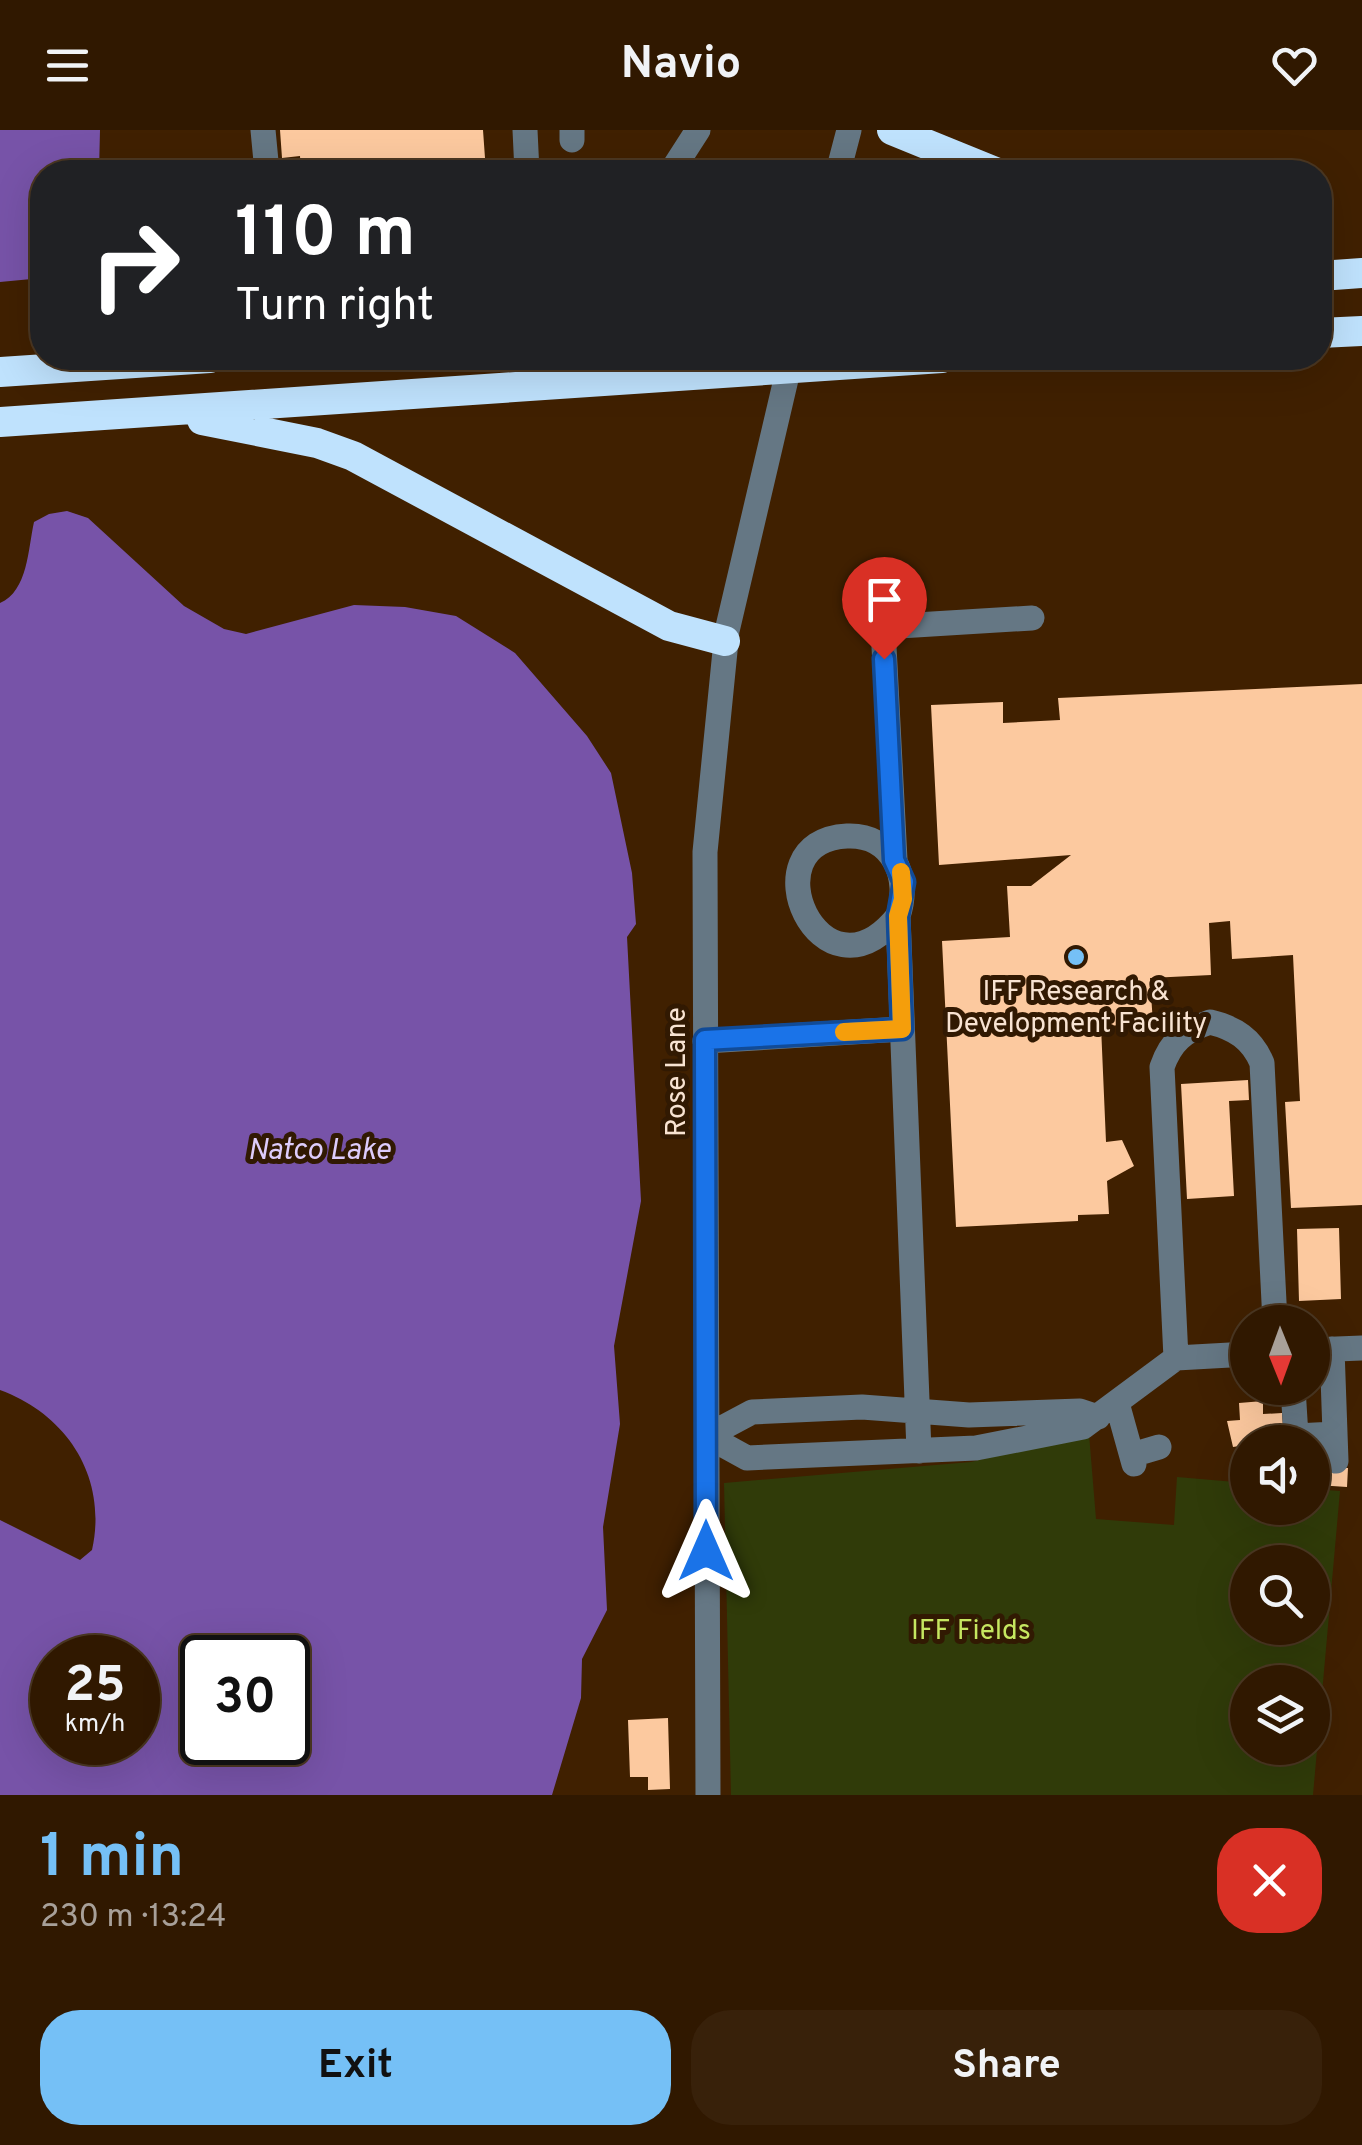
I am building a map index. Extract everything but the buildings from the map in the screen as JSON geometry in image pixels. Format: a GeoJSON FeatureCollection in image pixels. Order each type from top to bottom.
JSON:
{"type":"FeatureCollection","features":[{"type":"Feature","properties":{"kind":"highway"},"geometry":{"type":"LineString","coordinates":[[892,130],[966,160]]}},
{"type":"Feature","properties":{"kind":"highway"},"geometry":{"type":"LineString","coordinates":[[1332,333],[1362,331]]}},
{"type":"Feature","properties":{"kind":"highway"},"geometry":{"type":"LineString","coordinates":[[0,372],[30,370]]}},
{"type":"Feature","properties":{"kind":"highway"},"geometry":{"type":"LineString","coordinates":[[0,422],[690,370]]}},
{"type":"Feature","properties":{"kind":"highway"},"geometry":{"type":"LineString","coordinates":[[165,412],[317,443],[354,456],[670,626],[725,641]]}},
{"type":"Feature","properties":{"kind":"street"},"geometry":{"type":"LineString","coordinates":[[263,130],[266,160]]}},
{"type":"Feature","properties":{"kind":"street"},"geometry":{"type":"LineString","coordinates":[[525,130],[526,160]]}},
{"type":"Feature","properties":{"kind":"street"},"geometry":{"type":"LineString","coordinates":[[679,160],[698,130]]}},
{"type":"Feature","properties":{"kind":"street"},"geometry":{"type":"LineString","coordinates":[[841,160],[849,130]]}},
{"type":"Feature","properties":{"kind":"street","name":"Rose Lane"},"geometry":{"type":"LineString","coordinates":[[708,1795],[704,852],[725,641],[788,370]]}},
{"type":"Feature","properties":{"kind":"street"},"geometry":{"type":"LineString","coordinates":[[918,1451],[898,916],[904,882],[894,860],[883,627],[1032,618]]}},
{"type":"Feature","properties":{"kind":"street"},"geometry":{"type":"LineString","coordinates":[[894,860],[874,842],[840,836],[809,854],[796,888],[807,922],[837,942],[872,939],[898,916]]}},
{"type":"Feature","properties":{"kind":"street"},"geometry":{"type":"LineString","coordinates":[[1176,1358],[1162,1067],[1169,1048],[1180,1036],[1210,1022],[1240,1034],[1255,1046],[1262,1063],[1273,1305]]}},
{"type":"Feature","properties":{"kind":"street"},"geometry":{"type":"LineString","coordinates":[[705,1040],[902,1029]]}},
{"type":"Feature","properties":{"kind":"street"},"geometry":{"type":"LineString","coordinates":[[1330,1350],[1362,1348]]}},
{"type":"Feature","properties":{"kind":"street"},"geometry":{"type":"LineString","coordinates":[[707,1436],[748,1458],[976,1448],[1082,1427],[1176,1358],[1230,1355]]}},
{"type":"Feature","properties":{"kind":"street"},"geometry":{"type":"LineString","coordinates":[[1330,1402],[1336,1461]]}},
{"type":"Feature","properties":{"kind":"street"},"geometry":{"type":"LineString","coordinates":[[1294,1405],[1296,1436],[1335,1434]]}},
{"type":"Feature","properties":{"kind":"street"},"geometry":{"type":"LineString","coordinates":[[707,1436],[752,1412],[862,1407],[970,1415],[1107,1410]]}},
{"type":"Feature","properties":{"kind":"street"},"geometry":{"type":"LineString","coordinates":[[1107,1410],[1133,1460],[1159,1447]]}},
{"type":"Feature","properties":{"kind":"green space","name":"IFF Fields"},"geometry":{"type":"Polygon","coordinates":[[[1089,1434],[1096,1519],[1174,1525],[1177,1477],[1230,1482],[1230,1525],[1330,1525],[1330,1490],[1340,1491],[1330,1604],[1330,1545],[1230,1545],[1230,1645],[1326,1645],[1325,1665],[1230,1665],[1230,1765],[1316,1765],[1313,1795],[731,1795],[724,1483],[971,1462],[1089,1434]]]}},
{"type":"Feature","properties":{"kind":"water"},"geometry":{"type":"Polygon","coordinates":[[[0,130],[100,130],[99,160],[30,160],[30,279],[0,282],[0,130]]]}},
{"type":"Feature","properties":{"kind":"water","name":"Natco Lake"},"geometry":{"type":"Polygon","coordinates":[[[67,511],[88,518],[184,606],[224,629],[246,634],[354,605],[405,607],[456,616],[515,653],[587,736],[611,773],[632,873],[636,924],[627,937],[641,1201],[614,1346],[620,1424],[603,1527],[607,1610],[582,1659],[581,1698],[552,1795],[0,1795],[0,1520],[80,1560],[92,1550],[95,1523],[94,1498],[78,1452],[45,1415],[0,1390],[0,603],[21,579],[34,522],[67,511]]]}},
{"type":"Feature","properties":{"kind":"slow traffic"},"geometry":{"type":"LineString","coordinates":[[844,1032],[902,1029],[898,916],[903,899],[901,872]]}},
{"type":"Feature","properties":{"kind":"place","name":"IFF Research & Development Facility"},"geometry":{"type":"Point","coordinates":[1076,957]}},
{"type":"Feature","properties":{"kind":"route"},"geometry":{"type":"LineString","coordinates":[[706,1551],[705,1040],[902,1029],[898,916],[904,882],[894,860],[884,659]]}}]}
